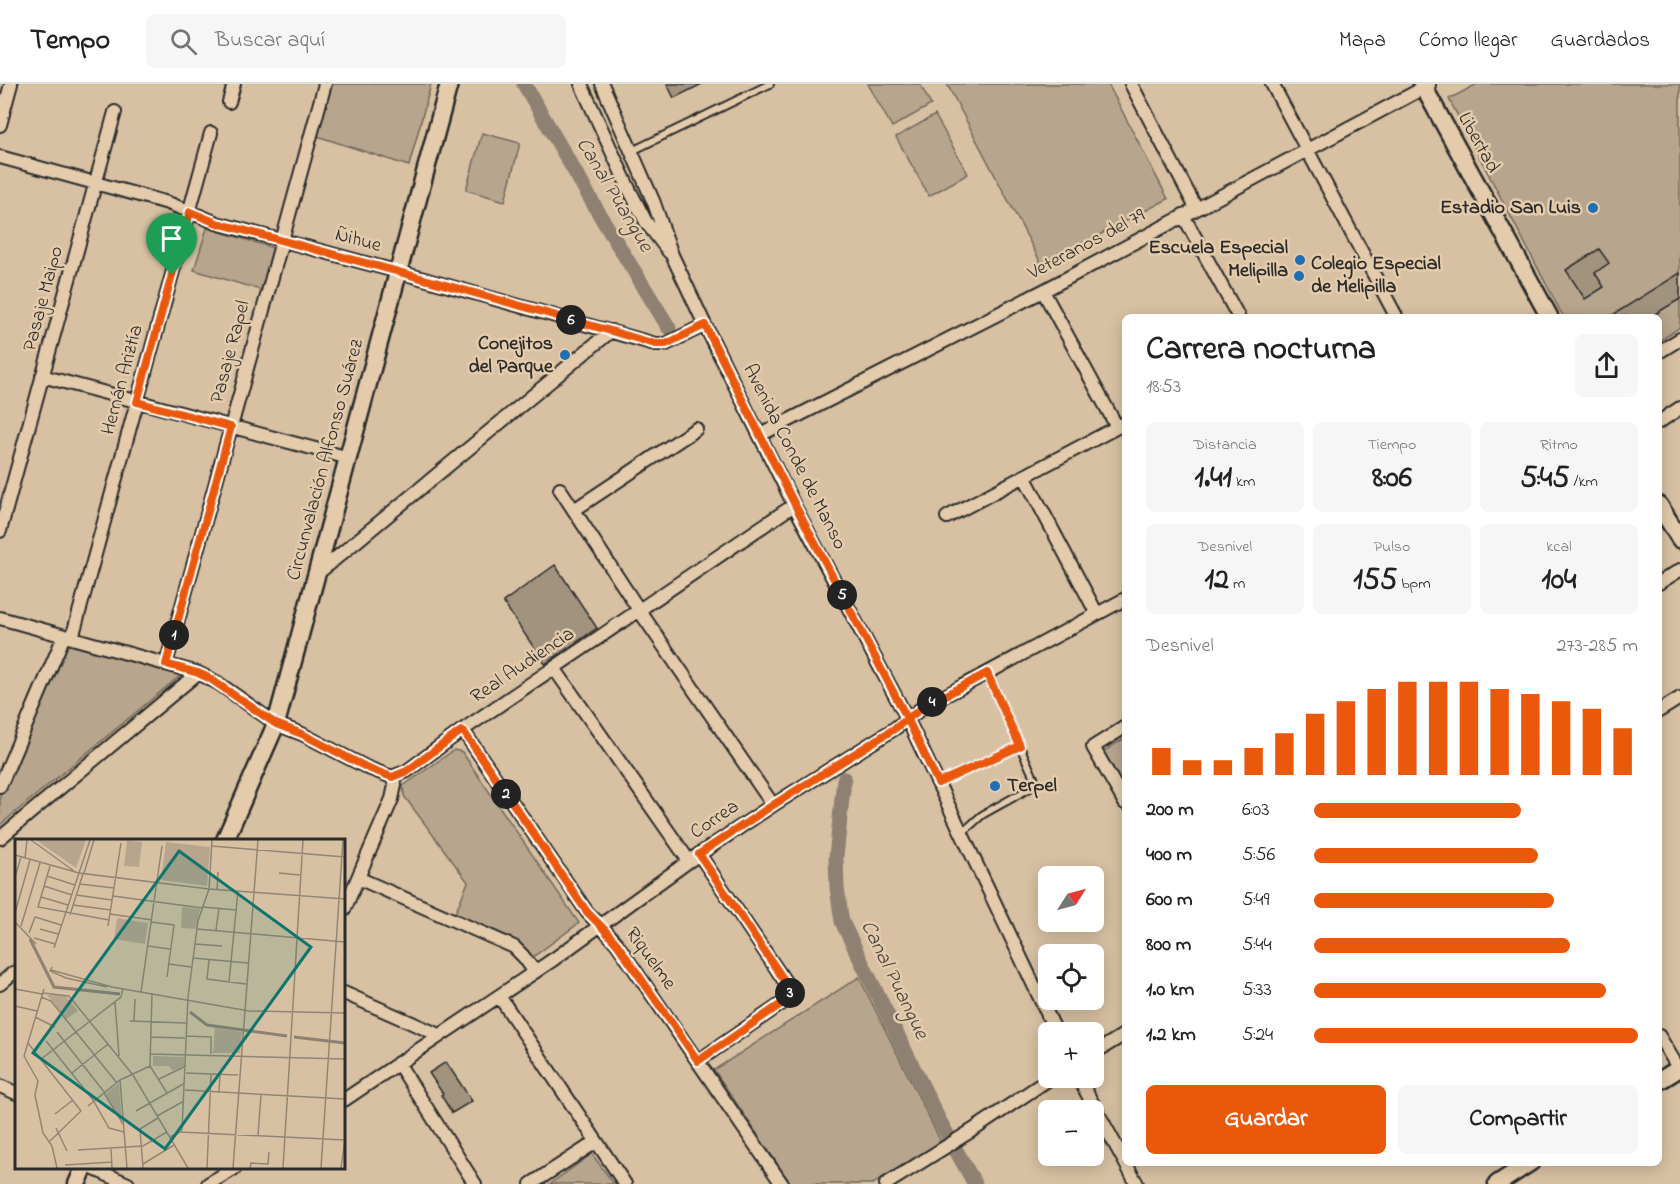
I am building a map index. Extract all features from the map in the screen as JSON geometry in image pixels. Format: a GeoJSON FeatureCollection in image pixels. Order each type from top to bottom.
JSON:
{"type":"FeatureCollection","features":[{"type":"Feature","properties":{"kind":"street"},"geometry":{"type":"LineString","coordinates":[[0,125],[11,84]]}},
{"type":"Feature","properties":{"kind":"street"},"geometry":{"type":"LineString","coordinates":[[230,102],[234,84]]}},
{"type":"Feature","properties":{"kind":"street","name":"Pasaje Rapel"},"geometry":{"type":"LineString","coordinates":[[166,664],[325,84]]}},
{"type":"Feature","properties":{"kind":"street","name":"Circunvalación Alfonso Suárez"},"geometry":{"type":"LineString","coordinates":[[225,839],[276,724],[448,84]]}},
{"type":"Feature","properties":{"kind":"street","name":"Avenida Conde de Manso"},"geometry":{"type":"LineString","coordinates":[[581,84],[646,222],[672,255]]}},
{"type":"Feature","properties":{"kind":"street","name":"Avenida Conde de Manso"},"geometry":{"type":"LineString","coordinates":[[602,84],[654,203],[672,255],[705,325],[795,505],[908,720],[1051,1022]]}},
{"type":"Feature","properties":{"kind":"street"},"geometry":{"type":"LineString","coordinates":[[1131,84],[1196,208]]}},
{"type":"Feature","properties":{"kind":"street"},"geometry":{"type":"LineString","coordinates":[[1272,84],[1395,314]]}},
{"type":"Feature","properties":{"kind":"street","name":"Veteranos del 79"},"geometry":{"type":"LineString","coordinates":[[760,435],[1043,291],[1425,85]]}},
{"type":"Feature","properties":{"kind":"street","name":"Libertad"},"geometry":{"type":"LineString","coordinates":[[1425,85],[1548,314]]}},
{"type":"Feature","properties":{"kind":"street","name":"Pasaje Maipo"},"geometry":{"type":"LineString","coordinates":[[0,531],[115,112]]}},
{"type":"Feature","properties":{"kind":"street","name":"Hernán Ariztía"},"geometry":{"type":"LineString","coordinates":[[0,786],[68,637],[137,402],[211,133]]}},
{"type":"Feature","properties":{"kind":"street","name":"Ñihue"},"geometry":{"type":"LineString","coordinates":[[0,157],[168,203],[217,223],[655,344],[666,344],[705,325]]}},
{"type":"Feature","properties":{"kind":"street"},"geometry":{"type":"LineString","coordinates":[[1183,215],[1237,314]]}},
{"type":"Feature","properties":{"kind":"street"},"geometry":{"type":"LineString","coordinates":[[947,517],[1121,425],[1043,291]]}},
{"type":"Feature","properties":{"kind":"street"},"geometry":{"type":"LineString","coordinates":[[318,573],[611,331]]}},
{"type":"Feature","properties":{"kind":"street"},"geometry":{"type":"LineString","coordinates":[[1662,350],[1680,339]]}},
{"type":"Feature","properties":{"kind":"street"},"geometry":{"type":"LineString","coordinates":[[42,376],[349,458]]}},
{"type":"Feature","properties":{"kind":"street"},"geometry":{"type":"LineString","coordinates":[[1662,420],[1680,408]]}},
{"type":"Feature","properties":{"kind":"street"},"geometry":{"type":"LineString","coordinates":[[574,510],[696,429]]}},
{"type":"Feature","properties":{"kind":"street"},"geometry":{"type":"LineString","coordinates":[[1024,476],[1096,614]]}},
{"type":"Feature","properties":{"kind":"street"},"geometry":{"type":"LineString","coordinates":[[560,489],[639,610],[773,805]]}},
{"type":"Feature","properties":{"kind":"street","name":"Real Audiencia"},"geometry":{"type":"LineString","coordinates":[[392,777],[407,771],[461,731],[795,505]]}},
{"type":"Feature","properties":{"kind":"street"},"geometry":{"type":"LineString","coordinates":[[1662,510],[1680,539]]}},
{"type":"Feature","properties":{"kind":"street"},"geometry":{"type":"LineString","coordinates":[[1662,581],[1680,570]]}},
{"type":"Feature","properties":{"kind":"street","name":"Correa"},"geometry":{"type":"LineString","coordinates":[[345,1099],[535,972],[694,857],[908,720],[922,708],[1122,600]]}},
{"type":"Feature","properties":{"kind":"street"},"geometry":{"type":"LineString","coordinates":[[0,618],[198,673],[218,683],[276,724],[392,777],[395,785],[392,799],[345,908]]}},
{"type":"Feature","properties":{"kind":"street"},"geometry":{"type":"LineString","coordinates":[[554,668],[788,986],[790,994],[784,1002],[698,1061]]}},
{"type":"Feature","properties":{"kind":"street"},"geometry":{"type":"LineString","coordinates":[[0,838],[198,673]]}},
{"type":"Feature","properties":{"kind":"street"},"geometry":{"type":"LineString","coordinates":[[1662,709],[1680,698]]}},
{"type":"Feature","properties":{"kind":"street"},"geometry":{"type":"LineString","coordinates":[[1122,729],[1093,747],[1122,798]]}},
{"type":"Feature","properties":{"kind":"street","name":"Riquelme"},"geometry":{"type":"LineString","coordinates":[[461,731],[469,739],[587,912],[617,944],[782,1184]]}},
{"type":"Feature","properties":{"kind":"street"},"geometry":{"type":"LineString","coordinates":[[358,878],[514,947],[535,972]]}},
{"type":"Feature","properties":{"kind":"street"},"geometry":{"type":"LineString","coordinates":[[0,984],[15,972]]}},
{"type":"Feature","properties":{"kind":"street"},"geometry":{"type":"LineString","coordinates":[[345,993],[439,1035]]}},
{"type":"Feature","properties":{"kind":"street"},"geometry":{"type":"LineString","coordinates":[[499,996],[625,1184]]}},
{"type":"Feature","properties":{"kind":"street"},"geometry":{"type":"LineString","coordinates":[[1104,1047],[1122,1036]]}},
{"type":"Feature","properties":{"kind":"street"},"geometry":{"type":"LineString","coordinates":[[1662,1041],[1680,1069],[1662,1080]]}},
{"type":"Feature","properties":{"kind":"street"},"geometry":{"type":"LineString","coordinates":[[398,1063],[474,1184]]}},
{"type":"Feature","properties":{"kind":"street"},"geometry":{"type":"LineString","coordinates":[[0,1086],[15,1093]]}},
{"type":"Feature","properties":{"kind":"street"},"geometry":{"type":"LineString","coordinates":[[886,1184],[1038,1086]]}},
{"type":"Feature","properties":{"kind":"street"},"geometry":{"type":"LineString","coordinates":[[1084,1088],[1122,1157]]}},
{"type":"Feature","properties":{"kind":"street"},"geometry":{"type":"LineString","coordinates":[[531,1184],[596,1142]]}},
{"type":"Feature","properties":{"kind":"street"},"geometry":{"type":"LineString","coordinates":[[1127,1166],[1137,1184]]}},
{"type":"Feature","properties":{"kind":"street"},"geometry":{"type":"LineString","coordinates":[[1497,1184],[1525,1166]]}},
{"type":"Feature","properties":{"kind":"street"},"geometry":{"type":"LineString","coordinates":[[96,1169],[128,1184]]}},
{"type":"Feature","properties":{"kind":"street"},"geometry":{"type":"LineString","coordinates":[[208,1184],[232,1169]]}},
{"type":"Feature","properties":{"kind":"lane"},"geometry":{"type":"LineString","coordinates":[[632,152],[770,84]]}},
{"type":"Feature","properties":{"kind":"lane"},"geometry":{"type":"LineString","coordinates":[[961,834],[982,815],[1034,784],[1034,775],[987,673]]}},
{"type":"Feature","properties":{"kind":"lane"},"geometry":{"type":"LineString","coordinates":[[938,783],[1020,746]]}},
{"type":"Feature","properties":{"kind":"shaded area"},"geometry":{"type":"Polygon","coordinates":[[[331,84],[431,84],[409,166],[317,136],[331,84]]]}},
{"type":"Feature","properties":{"kind":"shaded area"},"geometry":{"type":"Polygon","coordinates":[[[868,84],[920,84],[931,105],[892,127],[868,84]]]}},
{"type":"Feature","properties":{"kind":"shaded area"},"geometry":{"type":"Polygon","coordinates":[[[947,84],[1108,84],[1168,199],[1042,265],[947,84]]]}},
{"type":"Feature","properties":{"kind":"shaded area","name":"Estadio San Luis"},"geometry":{"type":"Polygon","coordinates":[[[1477,84],[1680,84],[1680,327],[1662,339],[1662,314],[1562,314],[1449,99],[1477,84]]]}},
{"type":"Feature","properties":{"kind":"shaded area"},"geometry":{"type":"Polygon","coordinates":[[[935,115],[968,174],[929,196],[896,137],[935,115]]]}},
{"type":"Feature","properties":{"kind":"shaded area"},"geometry":{"type":"Polygon","coordinates":[[[482,133],[520,143],[505,201],[466,190],[482,133]]]}},
{"type":"Feature","properties":{"kind":"shaded area"},"geometry":{"type":"Polygon","coordinates":[[[207,228],[277,249],[264,291],[194,270],[207,228]]]}},
{"type":"Feature","properties":{"kind":"shaded area"},"geometry":{"type":"Polygon","coordinates":[[[66,641],[181,675],[0,825],[0,794],[66,641]]]}},
{"type":"Feature","properties":{"kind":"shaded area"},"geometry":{"type":"Polygon","coordinates":[[[1122,740],[1122,787],[1101,753],[1122,740]]]}},
{"type":"Feature","properties":{"kind":"shaded area"},"geometry":{"type":"Polygon","coordinates":[[[454,750],[462,752],[579,923],[530,959],[454,916],[468,882],[404,796],[403,786],[454,750]]]}},
{"type":"Feature","properties":{"kind":"shaded area"},"geometry":{"type":"Polygon","coordinates":[[[859,977],[941,1142],[873,1184],[791,1184],[714,1070],[859,977]]]}},
{"type":"Feature","properties":{"kind":"shaded area"},"geometry":{"type":"Polygon","coordinates":[[[592,1154],[614,1184],[550,1184],[592,1154]]]}},
{"type":"Feature","properties":{"kind":"building"},"geometry":{"type":"Polygon","coordinates":[[[667,84],[702,84],[674,98],[667,84]]]}},
{"type":"Feature","properties":{"kind":"building"},"geometry":{"type":"Polygon","coordinates":[[[1599,249],[1609,263],[1595,273],[1604,287],[1585,299],[1566,270],[1599,249]]]}},
{"type":"Feature","properties":{"kind":"building"},"geometry":{"type":"Polygon","coordinates":[[[1680,273],[1680,299],[1655,314],[1614,314],[1680,273]]]}},
{"type":"Feature","properties":{"kind":"building"},"geometry":{"type":"Polygon","coordinates":[[[555,565],[597,628],[545,664],[503,602],[555,565]]]}},
{"type":"Feature","properties":{"kind":"building"},"geometry":{"type":"Polygon","coordinates":[[[446,1062],[472,1101],[452,1113],[429,1073],[446,1062]]]}},
{"type":"Feature","properties":{"kind":"waterway","name":"Canal Puangue"},"geometry":{"type":"LineString","coordinates":[[524,84],[669,328]]}},
{"type":"Feature","properties":{"kind":"waterway","name":"Canal Puangue"},"geometry":{"type":"LineString","coordinates":[[844,779],[836,857],[837,888],[842,922],[939,1120],[975,1184]]}},
{"type":"Feature","properties":{"kind":"place","name":"Estadio San Luis"},"geometry":{"type":"Point","coordinates":[1593,208]}},
{"type":"Feature","properties":{"kind":"place","name":"Escuela Especial Melipilla"},"geometry":{"type":"Point","coordinates":[1300,260]}},
{"type":"Feature","properties":{"kind":"place","name":"Colegio Especial de Melipilla"},"geometry":{"type":"Point","coordinates":[1299,276]}},
{"type":"Feature","properties":{"kind":"place","name":"Conejitos del Parque"},"geometry":{"type":"Point","coordinates":[565,355]}},
{"type":"Feature","properties":{"kind":"place","name":"Terpel"},"geometry":{"type":"Point","coordinates":[995,786]}},
{"type":"Feature","properties":{"kind":"route"},"geometry":{"type":"LineString","coordinates":[[172,275],[137,402],[231,427],[166,664],[209,678],[276,724],[392,777],[407,771],[461,731],[464,732],[587,912],[617,944],[698,1061],[784,1002],[790,994],[788,986],[699,854],[908,720],[922,708],[987,673],[1020,746],[938,783],[908,720],[795,505],[705,325],[666,344],[655,344],[217,223],[190,212],[172,275]]}}]}
